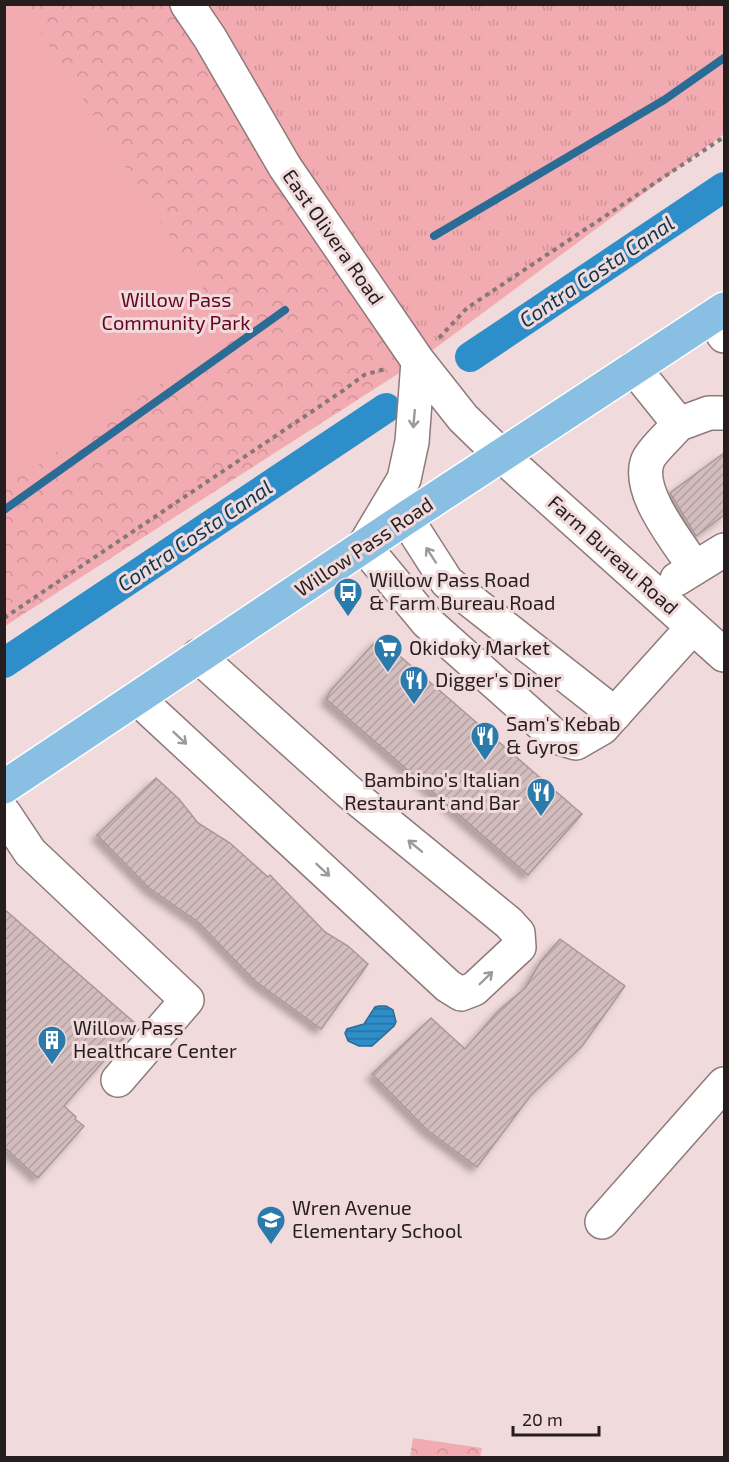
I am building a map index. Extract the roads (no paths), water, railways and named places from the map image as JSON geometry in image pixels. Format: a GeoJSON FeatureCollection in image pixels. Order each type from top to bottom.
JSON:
{"type":"FeatureCollection","features":[{"type":"Feature","properties":{"kind":"main road","name":"Willow Pass Road"},"geometry":{"type":"LineString","coordinates":[[4,787],[634,368],[720,321]]}},
{"type":"Feature","properties":{"kind":"street","name":"East Olivera Road"},"geometry":{"type":"LineString","coordinates":[[187,4],[210,38],[285,167],[418,361],[463,418],[501,455]]}},
{"type":"Feature","properties":{"kind":"street"},"geometry":{"type":"LineString","coordinates":[[418,361],[412,442],[404,478],[364,546],[427,622],[556,737],[576,743],[602,728],[693,627]]}},
{"type":"Feature","properties":{"kind":"street"},"geometry":{"type":"LineString","coordinates":[[634,368],[679,424]]}},
{"type":"Feature","properties":{"kind":"street"},"geometry":{"type":"LineString","coordinates":[[695,568],[651,501],[646,482],[648,460],[679,424],[709,413],[724,413]]}},
{"type":"Feature","properties":{"kind":"street","name":"Farm Bureau Road"},"geometry":{"type":"LineString","coordinates":[[501,455],[724,655]]}},
{"type":"Feature","properties":{"kind":"street"},"geometry":{"type":"LineString","coordinates":[[406,518],[447,582],[615,714]]}},
{"type":"Feature","properties":{"kind":"street"},"geometry":{"type":"LineString","coordinates":[[655,593],[724,550]]}},
{"type":"Feature","properties":{"kind":"street"},"geometry":{"type":"LineString","coordinates":[[137,698],[448,986],[461,994],[474,989],[519,947],[518,933],[509,923],[349,792],[198,656]]}},
{"type":"Feature","properties":{"kind":"street"},"geometry":{"type":"LineString","coordinates":[[4,813],[30,852],[187,1000],[118,1080]]}},
{"type":"Feature","properties":{"kind":"street"},"geometry":{"type":"LineString","coordinates":[[602,1222],[724,1084]]}},
{"type":"Feature","properties":{"kind":"water"},"geometry":{"type":"Polygon","coordinates":[[[386,1006],[393,1010],[396,1022],[394,1026],[372,1046],[359,1046],[348,1041],[345,1033],[347,1029],[364,1024],[375,1007],[386,1006]]]}},
{"type":"Feature","properties":{"kind":"waterway"},"geometry":{"type":"LineString","coordinates":[[434,236],[664,100],[724,58]]}},
{"type":"Feature","properties":{"kind":"waterway","name":"Contra Costa Canal"},"geometry":{"type":"LineString","coordinates":[[470,357],[724,187]]}},
{"type":"Feature","properties":{"kind":"waterway"},"geometry":{"type":"LineString","coordinates":[[4,510],[285,310]]}},
{"type":"Feature","properties":{"kind":"waterway","name":"Contra Costa Canal"},"geometry":{"type":"LineString","coordinates":[[4,663],[386,408]]}},
{"type":"Feature","properties":{"kind":"place","name":"Willow Pass Road & Farm Bureau Road"},"geometry":{"type":"Point","coordinates":[348,618]}},
{"type":"Feature","properties":{"kind":"place","name":"Okidoky Market"},"geometry":{"type":"Point","coordinates":[388,674]}},
{"type":"Feature","properties":{"kind":"place","name":"Digger's Diner"},"geometry":{"type":"Point","coordinates":[414,706]}},
{"type":"Feature","properties":{"kind":"place","name":"Sam's Kebab & Gyros"},"geometry":{"type":"Point","coordinates":[485,762]}},
{"type":"Feature","properties":{"kind":"place","name":"Bambino's Italian Restaurant and Bar"},"geometry":{"type":"Point","coordinates":[541,818]}},
{"type":"Feature","properties":{"kind":"place","name":"Willow Pass Healthcare Center"},"geometry":{"type":"Point","coordinates":[52,1066]}},
{"type":"Feature","properties":{"kind":"place","name":"Wren Avenue Elementary School"},"geometry":{"type":"Point","coordinates":[271,1246]}},
{"type":"Feature","properties":{"kind":"park label","name":"Willow Pass Community Park"},"geometry":{"type":"Point","coordinates":[176,312]}}]}
